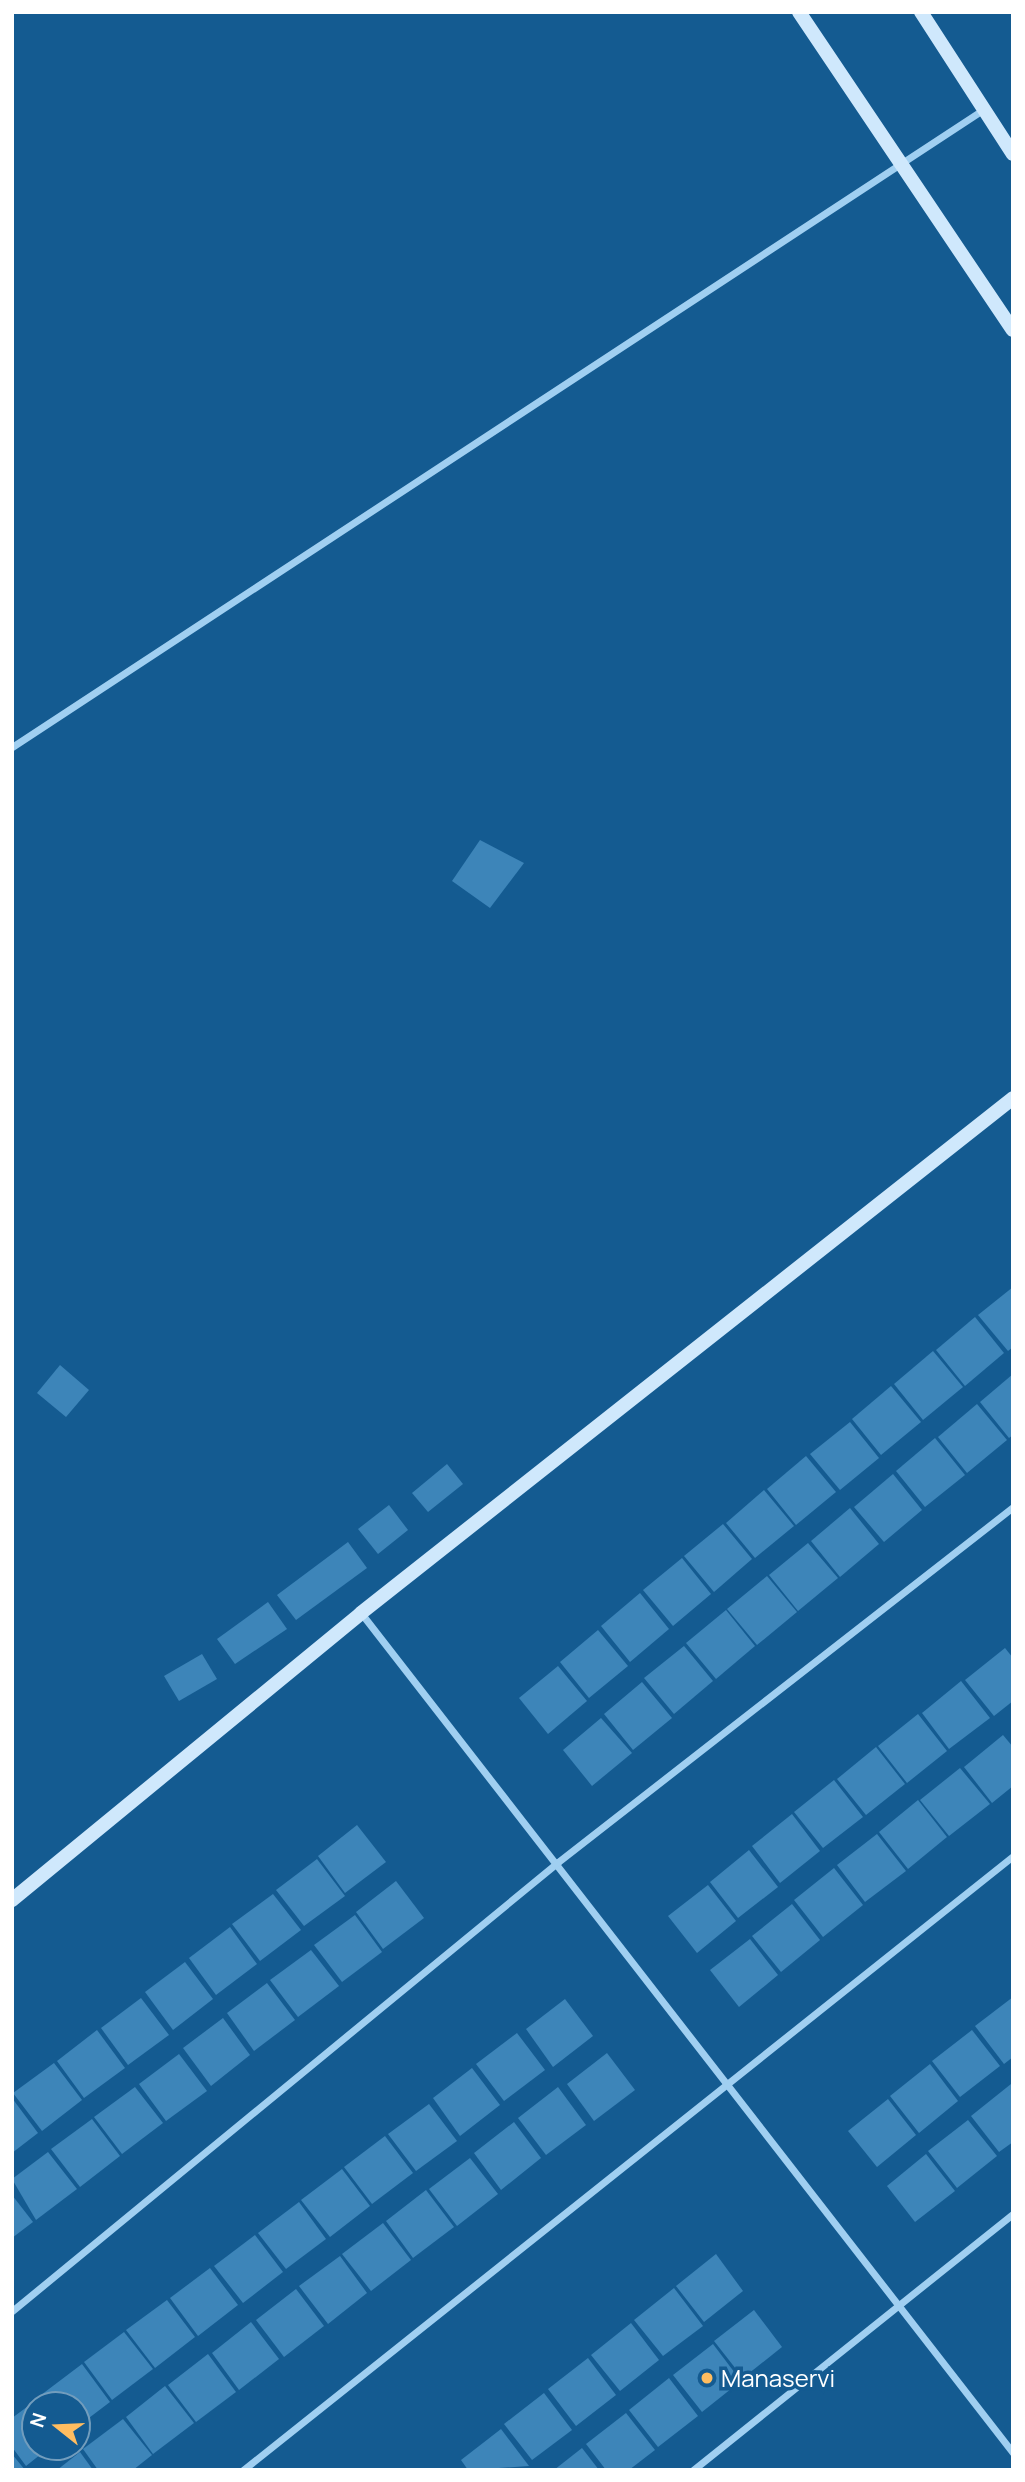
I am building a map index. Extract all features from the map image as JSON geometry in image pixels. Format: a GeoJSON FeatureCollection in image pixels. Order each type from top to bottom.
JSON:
{"type":"FeatureCollection","features":[{"type":"Feature","properties":{"kind":"street"},"geometry":{"type":"LineString","coordinates":[[799,12],[1013,330]]}},
{"type":"Feature","properties":{"kind":"street"},"geometry":{"type":"LineString","coordinates":[[921,12],[1013,154]]}},
{"type":"Feature","properties":{"kind":"street"},"geometry":{"type":"LineString","coordinates":[[12,747],[897,161],[984,109]]}},
{"type":"Feature","properties":{"kind":"street"},"geometry":{"type":"LineString","coordinates":[[12,1900],[361,1613],[1013,1098]]}},
{"type":"Feature","properties":{"kind":"street"},"geometry":{"type":"LineString","coordinates":[[12,2311],[558,1862],[1013,1507]]}},
{"type":"Feature","properties":{"kind":"street"},"geometry":{"type":"LineString","coordinates":[[361,1613],[730,2081],[1013,2453]]}},
{"type":"Feature","properties":{"kind":"street"},"geometry":{"type":"LineString","coordinates":[[243,2470],[1013,1856]]}},
{"type":"Feature","properties":{"kind":"street"},"geometry":{"type":"LineString","coordinates":[[693,2470],[1013,2214]]}},
{"type":"Feature","properties":{"kind":"building"},"geometry":{"type":"Polygon","coordinates":[[[480,840],[524,863],[490,908],[452,881],[480,840]]]}},
{"type":"Feature","properties":{"kind":"building"},"geometry":{"type":"Polygon","coordinates":[[[1013,1287],[1013,1347],[1008,1351],[978,1315],[1013,1287]]]}},
{"type":"Feature","properties":{"kind":"building"},"geometry":{"type":"Polygon","coordinates":[[[975,1317],[1004,1353],[965,1386],[936,1350],[975,1317]]]}},
{"type":"Feature","properties":{"kind":"building"},"geometry":{"type":"Polygon","coordinates":[[[933,1351],[963,1387],[923,1420],[894,1384],[933,1351]]]}},
{"type":"Feature","properties":{"kind":"building"},"geometry":{"type":"Polygon","coordinates":[[[60,1365],[89,1390],[66,1417],[37,1393],[60,1365]]]}},
{"type":"Feature","properties":{"kind":"building"},"geometry":{"type":"Polygon","coordinates":[[[1013,1374],[1013,1435],[1009,1438],[980,1402],[1013,1374]]]}},
{"type":"Feature","properties":{"kind":"building"},"geometry":{"type":"Polygon","coordinates":[[[891,1386],[921,1422],[881,1455],[852,1419],[891,1386]]]}},
{"type":"Feature","properties":{"kind":"building"},"geometry":{"type":"Polygon","coordinates":[[[977,1404],[1007,1440],[967,1473],[938,1437],[977,1404]]]}},
{"type":"Feature","properties":{"kind":"building"},"geometry":{"type":"Polygon","coordinates":[[[850,1422],[879,1458],[840,1490],[810,1454],[850,1422]]]}},
{"type":"Feature","properties":{"kind":"building"},"geometry":{"type":"Polygon","coordinates":[[[935,1438],[965,1475],[925,1507],[896,1471],[935,1438]]]}},
{"type":"Feature","properties":{"kind":"building"},"geometry":{"type":"Polygon","coordinates":[[[806,1456],[836,1492],[796,1525],[767,1489],[806,1456]]]}},
{"type":"Feature","properties":{"kind":"building"},"geometry":{"type":"Polygon","coordinates":[[[447,1464],[463,1484],[428,1512],[412,1493],[447,1464]]]}},
{"type":"Feature","properties":{"kind":"building"},"geometry":{"type":"Polygon","coordinates":[[[893,1474],[922,1510],[884,1542],[854,1507],[893,1474]]]}},
{"type":"Feature","properties":{"kind":"building"},"geometry":{"type":"Polygon","coordinates":[[[764,1490],[794,1526],[755,1558],[726,1523],[764,1490]]]}},
{"type":"Feature","properties":{"kind":"building"},"geometry":{"type":"Polygon","coordinates":[[[389,1505],[408,1530],[378,1554],[358,1529],[389,1505]]]}},
{"type":"Feature","properties":{"kind":"building"},"geometry":{"type":"Polygon","coordinates":[[[850,1508],[879,1544],[840,1577],[811,1541],[850,1508]]]}},
{"type":"Feature","properties":{"kind":"building"},"geometry":{"type":"Polygon","coordinates":[[[723,1524],[752,1559],[714,1592],[684,1556],[723,1524]]]}},
{"type":"Feature","properties":{"kind":"building"},"geometry":{"type":"Polygon","coordinates":[[[348,1542],[367,1568],[296,1620],[277,1595],[348,1542]]]}},
{"type":"Feature","properties":{"kind":"building"},"geometry":{"type":"Polygon","coordinates":[[[808,1543],[838,1578],[798,1611],[769,1575],[808,1543]]]}},
{"type":"Feature","properties":{"kind":"building"},"geometry":{"type":"Polygon","coordinates":[[[682,1558],[711,1594],[673,1626],[643,1590],[682,1558]]]}},
{"type":"Feature","properties":{"kind":"building"},"geometry":{"type":"Polygon","coordinates":[[[767,1576],[797,1612],[757,1645],[727,1609],[767,1576]]]}},
{"type":"Feature","properties":{"kind":"building"},"geometry":{"type":"Polygon","coordinates":[[[640,1593],[669,1629],[630,1662],[601,1626],[640,1593]]]}},
{"type":"Feature","properties":{"kind":"building"},"geometry":{"type":"Polygon","coordinates":[[[268,1602],[287,1629],[235,1664],[217,1639],[268,1602]]]}},
{"type":"Feature","properties":{"kind":"building"},"geometry":{"type":"Polygon","coordinates":[[[726,1610],[755,1646],[716,1679],[686,1643],[726,1610]]]}},
{"type":"Feature","properties":{"kind":"building"},"geometry":{"type":"Polygon","coordinates":[[[598,1630],[628,1666],[589,1698],[560,1662],[598,1630]]]}},
{"type":"Feature","properties":{"kind":"building"},"geometry":{"type":"Polygon","coordinates":[[[684,1646],[713,1681],[674,1714],[644,1678],[684,1646]]]}},
{"type":"Feature","properties":{"kind":"building"},"geometry":{"type":"Polygon","coordinates":[[[1005,1648],[1013,1658],[1013,1701],[994,1716],[965,1680],[1005,1648]]]}},
{"type":"Feature","properties":{"kind":"building"},"geometry":{"type":"Polygon","coordinates":[[[202,1654],[217,1679],[179,1701],[164,1676],[202,1654]]]}},
{"type":"Feature","properties":{"kind":"building"},"geometry":{"type":"Polygon","coordinates":[[[558,1666],[587,1701],[548,1734],[519,1698],[558,1666]]]}},
{"type":"Feature","properties":{"kind":"building"},"geometry":{"type":"Polygon","coordinates":[[[961,1681],[990,1718],[949,1749],[922,1713],[961,1681]]]}},
{"type":"Feature","properties":{"kind":"building"},"geometry":{"type":"Polygon","coordinates":[[[642,1682],[672,1718],[633,1750],[604,1714],[642,1682]]]}},
{"type":"Feature","properties":{"kind":"building"},"geometry":{"type":"Polygon","coordinates":[[[918,1714],[947,1751],[907,1783],[878,1746],[918,1714]]]}},
{"type":"Feature","properties":{"kind":"building"},"geometry":{"type":"Polygon","coordinates":[[[601,1718],[632,1753],[592,1786],[563,1750],[601,1718]]]}},
{"type":"Feature","properties":{"kind":"building"},"geometry":{"type":"Polygon","coordinates":[[[1003,1735],[1013,1747],[1013,1786],[992,1803],[964,1767],[1003,1735]]]}},
{"type":"Feature","properties":{"kind":"building"},"geometry":{"type":"Polygon","coordinates":[[[876,1747],[905,1784],[866,1815],[837,1779],[876,1747]]]}},
{"type":"Feature","properties":{"kind":"building"},"geometry":{"type":"Polygon","coordinates":[[[960,1768],[990,1804],[949,1836],[920,1800],[960,1768]]]}},
{"type":"Feature","properties":{"kind":"building"},"geometry":{"type":"Polygon","coordinates":[[[834,1780],[863,1817],[823,1848],[794,1812],[834,1780]]]}},
{"type":"Feature","properties":{"kind":"building"},"geometry":{"type":"Polygon","coordinates":[[[918,1800],[947,1837],[908,1869],[879,1832],[918,1800]]]}},
{"type":"Feature","properties":{"kind":"building"},"geometry":{"type":"Polygon","coordinates":[[[792,1814],[820,1851],[780,1883],[752,1846],[792,1814]]]}},
{"type":"Feature","properties":{"kind":"building"},"geometry":{"type":"Polygon","coordinates":[[[357,1825],[386,1862],[345,1893],[318,1856],[357,1825]]]}},
{"type":"Feature","properties":{"kind":"building"},"geometry":{"type":"Polygon","coordinates":[[[877,1834],[906,1871],[865,1902],[837,1865],[877,1834]]]}},
{"type":"Feature","properties":{"kind":"building"},"geometry":{"type":"Polygon","coordinates":[[[749,1850],[778,1887],[738,1918],[710,1882],[749,1850]]]}},
{"type":"Feature","properties":{"kind":"building"},"geometry":{"type":"Polygon","coordinates":[[[317,1859],[345,1896],[304,1926],[276,1890],[317,1859]]]}},
{"type":"Feature","properties":{"kind":"building"},"geometry":{"type":"Polygon","coordinates":[[[834,1868],[863,1905],[823,1937],[794,1900],[834,1868]]]}},
{"type":"Feature","properties":{"kind":"building"},"geometry":{"type":"Polygon","coordinates":[[[396,1881],[424,1918],[383,1949],[356,1912],[396,1881]]]}},
{"type":"Feature","properties":{"kind":"building"},"geometry":{"type":"Polygon","coordinates":[[[708,1885],[736,1921],[697,1953],[668,1916],[708,1885]]]}},
{"type":"Feature","properties":{"kind":"building"},"geometry":{"type":"Polygon","coordinates":[[[273,1894],[301,1930],[260,1961],[232,1924],[273,1894]]]}},
{"type":"Feature","properties":{"kind":"building"},"geometry":{"type":"Polygon","coordinates":[[[792,1904],[820,1940],[781,1972],[752,1936],[792,1904]]]}},
{"type":"Feature","properties":{"kind":"building"},"geometry":{"type":"Polygon","coordinates":[[[355,1915],[382,1952],[342,1982],[314,1945],[355,1915]]]}},
{"type":"Feature","properties":{"kind":"building"},"geometry":{"type":"Polygon","coordinates":[[[230,1927],[257,1964],[216,1995],[189,1958],[230,1927]]]}},
{"type":"Feature","properties":{"kind":"building"},"geometry":{"type":"Polygon","coordinates":[[[750,1939],[778,1975],[739,2007],[710,1970],[750,1939]]]}},
{"type":"Feature","properties":{"kind":"building"},"geometry":{"type":"Polygon","coordinates":[[[311,1950],[339,1986],[298,2017],[270,1980],[311,1950]]]}},
{"type":"Feature","properties":{"kind":"building"},"geometry":{"type":"Polygon","coordinates":[[[185,1962],[213,1999],[173,2030],[145,1992],[185,1962]]]}},
{"type":"Feature","properties":{"kind":"building"},"geometry":{"type":"Polygon","coordinates":[[[267,1983],[295,2020],[254,2051],[227,2013],[267,1983]]]}},
{"type":"Feature","properties":{"kind":"building"},"geometry":{"type":"Polygon","coordinates":[[[1013,1997],[1013,2057],[1004,2064],[975,2026],[1013,1997]]]}},
{"type":"Feature","properties":{"kind":"building"},"geometry":{"type":"Polygon","coordinates":[[[141,1998],[169,2035],[128,2065],[101,2028],[141,1998]]]}},
{"type":"Feature","properties":{"kind":"building"},"geometry":{"type":"Polygon","coordinates":[[[565,1999],[593,2036],[553,2067],[526,2029],[565,1999]]]}},
{"type":"Feature","properties":{"kind":"building"},"geometry":{"type":"Polygon","coordinates":[[[223,2018],[250,2055],[211,2086],[183,2048],[223,2018]]]}},
{"type":"Feature","properties":{"kind":"building"},"geometry":{"type":"Polygon","coordinates":[[[97,2030],[125,2068],[84,2098],[57,2061],[97,2030]]]}},
{"type":"Feature","properties":{"kind":"building"},"geometry":{"type":"Polygon","coordinates":[[[972,2030],[1000,2066],[960,2097],[932,2061],[972,2030]]]}},
{"type":"Feature","properties":{"kind":"building"},"geometry":{"type":"Polygon","coordinates":[[[517,2033],[545,2070],[504,2101],[476,2064],[517,2033]]]}},
{"type":"Feature","properties":{"kind":"building"},"geometry":{"type":"Polygon","coordinates":[[[607,2053],[635,2090],[594,2121],[567,2084],[607,2053]]]}},
{"type":"Feature","properties":{"kind":"building"},"geometry":{"type":"Polygon","coordinates":[[[179,2054],[207,2091],[166,2121],[139,2084],[179,2054]]]}},
{"type":"Feature","properties":{"kind":"building"},"geometry":{"type":"Polygon","coordinates":[[[54,2063],[82,2100],[42,2131],[13,2093],[54,2063]]]}},
{"type":"Feature","properties":{"kind":"building"},"geometry":{"type":"Polygon","coordinates":[[[930,2064],[958,2101],[919,2133],[890,2096],[930,2064]]]}},
{"type":"Feature","properties":{"kind":"building"},"geometry":{"type":"Polygon","coordinates":[[[472,2068],[500,2105],[460,2136],[433,2098],[472,2068]]]}},
{"type":"Feature","properties":{"kind":"building"},"geometry":{"type":"Polygon","coordinates":[[[1011,2084],[1013,2142],[999,2152],[971,2116],[1011,2084]]]}},
{"type":"Feature","properties":{"kind":"building"},"geometry":{"type":"Polygon","coordinates":[[[135,2087],[163,2123],[122,2154],[94,2117],[135,2087]]]}},
{"type":"Feature","properties":{"kind":"building"},"geometry":{"type":"Polygon","coordinates":[[[558,2087],[586,2125],[546,2155],[518,2118],[558,2087]]]}},
{"type":"Feature","properties":{"kind":"building"},"geometry":{"type":"Polygon","coordinates":[[[12,2098],[38,2133],[12,2153],[12,2098]]]}},
{"type":"Feature","properties":{"kind":"building"},"geometry":{"type":"Polygon","coordinates":[[[888,2099],[916,2135],[877,2167],[848,2131],[888,2099]]]}},
{"type":"Feature","properties":{"kind":"building"},"geometry":{"type":"Polygon","coordinates":[[[429,2104],[457,2141],[416,2171],[388,2134],[429,2104]]]}},
{"type":"Feature","properties":{"kind":"building"},"geometry":{"type":"Polygon","coordinates":[[[92,2119],[120,2156],[80,2187],[51,2149],[92,2119]]]}},
{"type":"Feature","properties":{"kind":"building"},"geometry":{"type":"Polygon","coordinates":[[[968,2120],[997,2156],[957,2188],[928,2151],[968,2120]]]}},
{"type":"Feature","properties":{"kind":"building"},"geometry":{"type":"Polygon","coordinates":[[[514,2122],[541,2158],[501,2190],[474,2153],[514,2122]]]}},
{"type":"Feature","properties":{"kind":"building"},"geometry":{"type":"Polygon","coordinates":[[[385,2136],[413,2173],[372,2204],[344,2167],[385,2136]]]}},
{"type":"Feature","properties":{"kind":"building"},"geometry":{"type":"Polygon","coordinates":[[[48,2152],[77,2189],[36,2220],[12,2179],[48,2152]]]}},
{"type":"Feature","properties":{"kind":"building"},"geometry":{"type":"Polygon","coordinates":[[[926,2154],[955,2191],[915,2222],[887,2186],[926,2154]]]}},
{"type":"Feature","properties":{"kind":"building"},"geometry":{"type":"Polygon","coordinates":[[[470,2158],[498,2194],[457,2226],[429,2189],[470,2158]]]}},
{"type":"Feature","properties":{"kind":"building"},"geometry":{"type":"Polygon","coordinates":[[[342,2169],[370,2206],[330,2237],[301,2200],[342,2169]]]}},
{"type":"Feature","properties":{"kind":"building"},"geometry":{"type":"Polygon","coordinates":[[[426,2190],[454,2227],[413,2258],[386,2221],[426,2190]]]}},
{"type":"Feature","properties":{"kind":"building"},"geometry":{"type":"Polygon","coordinates":[[[12,2195],[33,2222],[12,2238],[12,2195]]]}},
{"type":"Feature","properties":{"kind":"building"},"geometry":{"type":"Polygon","coordinates":[[[299,2202],[326,2239],[286,2269],[258,2233],[299,2202]]]}},
{"type":"Feature","properties":{"kind":"building"},"geometry":{"type":"Polygon","coordinates":[[[383,2223],[411,2260],[371,2291],[342,2254],[383,2223]]]}},
{"type":"Feature","properties":{"kind":"building"},"geometry":{"type":"Polygon","coordinates":[[[255,2235],[283,2272],[243,2303],[214,2266],[255,2235]]]}},
{"type":"Feature","properties":{"kind":"building"},"geometry":{"type":"Polygon","coordinates":[[[716,2254],[743,2291],[704,2322],[676,2286],[716,2254]]]}},
{"type":"Feature","properties":{"kind":"building"},"geometry":{"type":"Polygon","coordinates":[[[340,2256],[367,2293],[328,2324],[299,2286],[340,2256]]]}},
{"type":"Feature","properties":{"kind":"building"},"geometry":{"type":"Polygon","coordinates":[[[210,2268],[238,2305],[198,2336],[170,2298],[210,2268]]]}},
{"type":"Feature","properties":{"kind":"building"},"geometry":{"type":"Polygon","coordinates":[[[674,2288],[703,2326],[663,2356],[634,2320],[674,2288]]]}},
{"type":"Feature","properties":{"kind":"building"},"geometry":{"type":"Polygon","coordinates":[[[296,2289],[324,2326],[284,2357],[256,2320],[296,2289]]]}},
{"type":"Feature","properties":{"kind":"building"},"geometry":{"type":"Polygon","coordinates":[[[167,2300],[195,2337],[155,2368],[126,2330],[167,2300]]]}},
{"type":"Feature","properties":{"kind":"building"},"geometry":{"type":"Polygon","coordinates":[[[754,2310],[782,2347],[743,2378],[714,2341],[754,2310]]]}},
{"type":"Feature","properties":{"kind":"building"},"geometry":{"type":"Polygon","coordinates":[[[251,2322],[279,2359],[239,2390],[212,2353],[251,2322]]]}},
{"type":"Feature","properties":{"kind":"building"},"geometry":{"type":"Polygon","coordinates":[[[631,2323],[659,2360],[620,2391],[591,2355],[631,2323]]]}},
{"type":"Feature","properties":{"kind":"building"},"geometry":{"type":"Polygon","coordinates":[[[124,2332],[153,2369],[112,2400],[84,2362],[124,2332]]]}},
{"type":"Feature","properties":{"kind":"building","name":"Manaservi"},"geometry":{"type":"Polygon","coordinates":[[[713,2344],[741,2381],[702,2412],[673,2375],[713,2344]]]}},
{"type":"Feature","properties":{"kind":"building"},"geometry":{"type":"Polygon","coordinates":[[[208,2354],[236,2392],[196,2422],[168,2385],[208,2354]]]}},
{"type":"Feature","properties":{"kind":"building"},"geometry":{"type":"Polygon","coordinates":[[[588,2358],[616,2395],[576,2426],[548,2389],[588,2358]]]}},
{"type":"Feature","properties":{"kind":"building"},"geometry":{"type":"Polygon","coordinates":[[[82,2364],[110,2402],[91,2416],[91,2391],[46,2391],[82,2364]]]}},
{"type":"Feature","properties":{"kind":"building"},"geometry":{"type":"Polygon","coordinates":[[[669,2378],[698,2416],[658,2447],[629,2410],[669,2378]]]}},
{"type":"Feature","properties":{"kind":"building"},"geometry":{"type":"Polygon","coordinates":[[[165,2386],[194,2423],[153,2454],[126,2417],[165,2386]]]}},
{"type":"Feature","properties":{"kind":"building"},"geometry":{"type":"Polygon","coordinates":[[[544,2393],[572,2430],[532,2460],[504,2424],[544,2393]]]}},
{"type":"Feature","properties":{"kind":"building"},"geometry":{"type":"Polygon","coordinates":[[[21,2411],[21,2459],[12,2447],[12,2418],[21,2411]]]}},
{"type":"Feature","properties":{"kind":"building"},"geometry":{"type":"Polygon","coordinates":[[[626,2413],[655,2450],[629,2470],[606,2470],[586,2444],[626,2413]]]}},
{"type":"Feature","properties":{"kind":"building"},"geometry":{"type":"Polygon","coordinates":[[[123,2419],[152,2455],[133,2470],[98,2470],[91,2460],[91,2443],[123,2419]]]}},
{"type":"Feature","properties":{"kind":"building"},"geometry":{"type":"Polygon","coordinates":[[[501,2429],[529,2466],[468,2470],[461,2460],[501,2429]]]}},
{"type":"Feature","properties":{"kind":"building"},"geometry":{"type":"Polygon","coordinates":[[[582,2448],[599,2470],[554,2470],[582,2448]]]}},
{"type":"Feature","properties":{"kind":"building"},"geometry":{"type":"Polygon","coordinates":[[[12,2454],[25,2470],[12,2470],[12,2454]]]}},
{"type":"Feature","properties":{"kind":"building"},"geometry":{"type":"Polygon","coordinates":[[[68,2461],[86,2461],[93,2470],[57,2470],[68,2461]]]}},
{"type":"Feature","properties":{"kind":"place","name":"Manaservi"},"geometry":{"type":"Point","coordinates":[707,2378]}}]}
